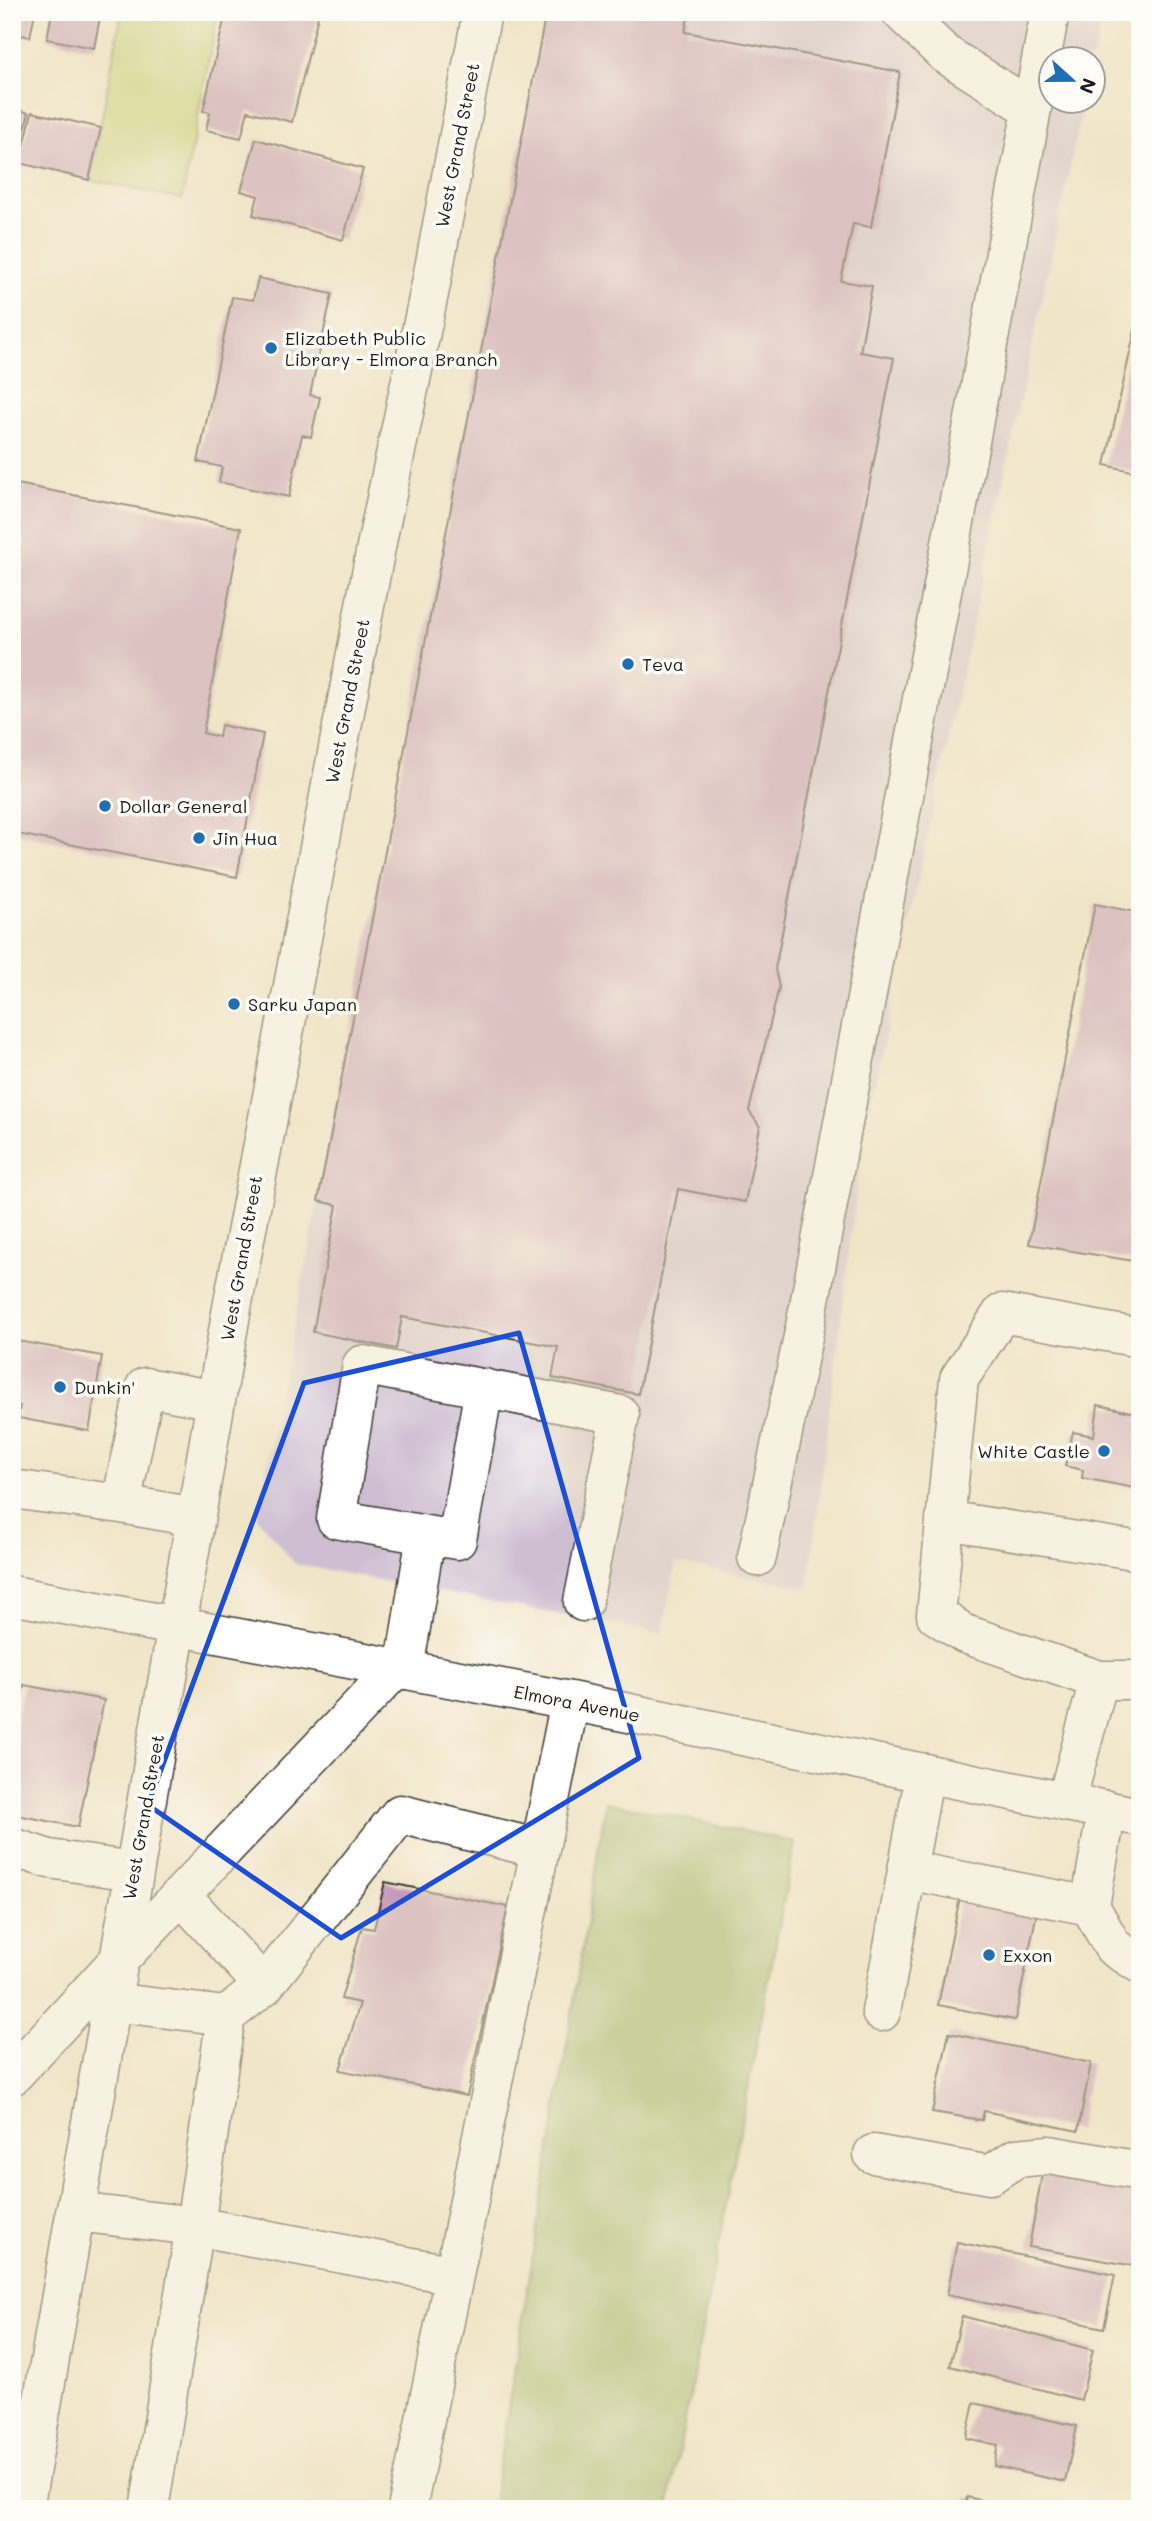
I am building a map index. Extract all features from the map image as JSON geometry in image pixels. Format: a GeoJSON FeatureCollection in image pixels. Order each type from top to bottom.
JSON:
{"type":"FeatureCollection","features":[{"type":"Feature","properties":{"kind":"street","name":"West Grand Street"},"geometry":{"type":"LineString","coordinates":[[24,2509],[215,1400],[294,973],[378,537],[431,284],[482,12]]}},
{"type":"Feature","properties":{"kind":"street"},"geometry":{"type":"LineString","coordinates":[[901,12],[946,54],[1032,109]]}},
{"type":"Feature","properties":{"kind":"street"},"geometry":{"type":"LineString","coordinates":[[757,1558],[808,1313],[1050,12]]}},
{"type":"Feature","properties":{"kind":"street"},"geometry":{"type":"LineString","coordinates":[[1140,1338],[1002,1313],[959,1379],[936,1615],[965,1634],[1099,1680],[1140,1680]]}},
{"type":"Feature","properties":{"kind":"street"},"geometry":{"type":"LineString","coordinates":[[484,1388],[457,1540],[336,1519],[362,1365],[484,1388],[620,1415],[583,1602]]}},
{"type":"Feature","properties":{"kind":"street"},"geometry":{"type":"LineString","coordinates":[[121,1504],[145,1387],[215,1400]]}},
{"type":"Feature","properties":{"kind":"street"},"geometry":{"type":"LineString","coordinates":[[12,1489],[195,1517]]}},
{"type":"Feature","properties":{"kind":"street"},"geometry":{"type":"LineString","coordinates":[[945,1520],[1140,1551]]}},
{"type":"Feature","properties":{"kind":"street"},"geometry":{"type":"LineString","coordinates":[[12,2076],[118,1961],[400,1669],[426,1535]]}},
{"type":"Feature","properties":{"kind":"street","name":"Elmora Avenue"},"geometry":{"type":"LineString","coordinates":[[12,1597],[570,1701],[1123,1813]]}},
{"type":"Feature","properties":{"kind":"street"},"geometry":{"type":"LineString","coordinates":[[1066,1802],[1099,1680]]}},
{"type":"Feature","properties":{"kind":"street"},"geometry":{"type":"LineString","coordinates":[[407,2509],[570,1701]]}},
{"type":"Feature","properties":{"kind":"street"},"geometry":{"type":"LineString","coordinates":[[881,2012],[925,1773]]}},
{"type":"Feature","properties":{"kind":"street"},"geometry":{"type":"LineString","coordinates":[[1123,1813],[1090,1906],[1113,1947],[1140,1964]]}},
{"type":"Feature","properties":{"kind":"street"},"geometry":{"type":"LineString","coordinates":[[111,2002],[226,2015],[264,1986],[400,1814],[540,1849]]}},
{"type":"Feature","properties":{"kind":"street"},"geometry":{"type":"LineString","coordinates":[[12,1847],[49,1859],[133,1871]]}},
{"type":"Feature","properties":{"kind":"street"},"geometry":{"type":"LineString","coordinates":[[907,1870],[1090,1906]]}},
{"type":"Feature","properties":{"kind":"street"},"geometry":{"type":"LineString","coordinates":[[181,1895],[264,1986]]}},
{"type":"Feature","properties":{"kind":"street"},"geometry":{"type":"LineString","coordinates":[[149,2509],[226,2015]]}},
{"type":"Feature","properties":{"kind":"street"},"geometry":{"type":"LineString","coordinates":[[873,2154],[990,2175],[1016,2158],[1049,2155],[1140,2171]]}},
{"type":"Feature","properties":{"kind":"street"},"geometry":{"type":"LineString","coordinates":[[75,2212],[195,2226],[454,2275]]}},
{"type":"Feature","properties":{"kind":"highlighted area"},"geometry":{"type":"Polygon","coordinates":[[[519,1333],[639,1758],[341,1938],[148,1805],[304,1383],[519,1333]]]}},
{"type":"Feature","properties":{"kind":"shaded area","name":"Teva"},"geometry":{"type":"Polygon","coordinates":[[[546,12],[1103,12],[1096,46],[1036,46],[1036,116],[1081,116],[863,1137],[808,1588],[676,1563],[662,1634],[295,1564],[257,1517],[546,12]]]}},
{"type":"Feature","properties":{"kind":"green space"},"geometry":{"type":"Polygon","coordinates":[[[122,12],[218,12],[182,199],[90,180],[122,12]]]}},
{"type":"Feature","properties":{"kind":"green space"},"geometry":{"type":"Polygon","coordinates":[[[606,1802],[795,1842],[668,2509],[492,2509],[606,1802]]]}},
{"type":"Feature","properties":{"kind":"building"},"geometry":{"type":"Polygon","coordinates":[[[12,12],[35,12],[30,37],[12,33],[12,12]]]}},
{"type":"Feature","properties":{"kind":"building"},"geometry":{"type":"Polygon","coordinates":[[[52,12],[101,12],[94,48],[47,39],[52,12]]]}},
{"type":"Feature","properties":{"kind":"building"},"geometry":{"type":"Polygon","coordinates":[[[226,12],[319,12],[292,122],[248,111],[241,138],[206,130],[210,112],[203,111],[226,12]]]}},
{"type":"Feature","properties":{"kind":"building","name":"Teva"},"geometry":{"type":"Polygon","coordinates":[[[546,12],[689,12],[685,32],[900,72],[871,227],[853,224],[841,281],[872,286],[860,352],[894,358],[775,969],[779,987],[749,1111],[760,1127],[745,1202],[678,1189],[638,1394],[552,1378],[558,1347],[402,1317],[396,1349],[313,1332],[337,1205],[318,1201],[546,12]]]}},
{"type":"Feature","properties":{"kind":"building"},"geometry":{"type":"Polygon","coordinates":[[[12,108],[29,113],[18,155],[12,153],[12,108]]]}},
{"type":"Feature","properties":{"kind":"building"},"geometry":{"type":"Polygon","coordinates":[[[32,112],[101,128],[89,180],[20,163],[32,112]]]}},
{"type":"Feature","properties":{"kind":"building"},"geometry":{"type":"Polygon","coordinates":[[[256,139],[363,169],[343,240],[253,215],[258,196],[241,191],[256,139]]]}},
{"type":"Feature","properties":{"kind":"building","name":"Elizabeth Public Library - Elmora Branch"},"geometry":{"type":"Polygon","coordinates":[[[258,278],[332,294],[310,395],[320,397],[311,437],[302,435],[289,497],[219,482],[222,467],[198,462],[232,297],[253,300],[258,278]]]}},
{"type":"Feature","properties":{"kind":"building"},"geometry":{"type":"Polygon","coordinates":[[[1140,312],[1140,473],[1105,465],[1140,312]]]}},
{"type":"Feature","properties":{"kind":"building"},"geometry":{"type":"Polygon","coordinates":[[[12,483],[241,528],[203,733],[219,737],[221,725],[263,734],[237,877],[12,833],[12,483]]]}},
{"type":"Feature","properties":{"kind":"building"},"geometry":{"type":"Polygon","coordinates":[[[1095,904],[1140,913],[1140,1262],[1029,1244],[1095,904]]]}},
{"type":"Feature","properties":{"kind":"building"},"geometry":{"type":"Polygon","coordinates":[[[12,1340],[102,1356],[89,1431],[18,1418],[20,1406],[12,1404],[12,1340]]]}},
{"type":"Feature","properties":{"kind":"building","name":"White Castle"},"geometry":{"type":"Polygon","coordinates":[[[1098,1405],[1140,1414],[1140,1489],[1082,1478],[1083,1470],[1065,1466],[1073,1432],[1094,1436],[1098,1405]]]}},
{"type":"Feature","properties":{"kind":"building"},"geometry":{"type":"Polygon","coordinates":[[[24,1685],[104,1700],[78,1827],[12,1814],[12,1739],[24,1685]]]}},
{"type":"Feature","properties":{"kind":"building"},"geometry":{"type":"Polygon","coordinates":[[[385,1882],[508,1907],[467,2096],[340,2070],[360,2003],[341,1999],[362,1927],[374,1929],[385,1882]]]}},
{"type":"Feature","properties":{"kind":"building"},"geometry":{"type":"Polygon","coordinates":[[[962,1887],[1039,1902],[1015,2020],[938,2005],[962,1887]]]}},
{"type":"Feature","properties":{"kind":"building"},"geometry":{"type":"Polygon","coordinates":[[[949,2033],[1091,2063],[1078,2131],[984,2111],[982,2120],[932,2112],[949,2033]]]}},
{"type":"Feature","properties":{"kind":"building"},"geometry":{"type":"Polygon","coordinates":[[[1044,2163],[1140,2181],[1140,2267],[1029,2247],[1044,2163]]]}},
{"type":"Feature","properties":{"kind":"building"},"geometry":{"type":"Polygon","coordinates":[[[957,2242],[1115,2275],[1104,2328],[947,2295],[957,2242]]]}},
{"type":"Feature","properties":{"kind":"building"},"geometry":{"type":"Polygon","coordinates":[[[962,2316],[1093,2350],[1081,2400],[950,2366],[962,2316]]]}},
{"type":"Feature","properties":{"kind":"building"},"geometry":{"type":"Polygon","coordinates":[[[974,2403],[1077,2426],[1065,2482],[994,2466],[998,2445],[966,2438],[974,2403]]]}},
{"type":"Feature","properties":{"kind":"building"},"geometry":{"type":"Polygon","coordinates":[[[967,2497],[1013,2508],[1013,2509],[964,2509],[967,2497]]]}},
{"type":"Feature","properties":{"kind":"place","name":"Elizabeth Public Library - Elmora Branch"},"geometry":{"type":"Point","coordinates":[271,348]}},
{"type":"Feature","properties":{"kind":"place","name":"Teva"},"geometry":{"type":"Point","coordinates":[628,664]}},
{"type":"Feature","properties":{"kind":"place","name":"Dollar General"},"geometry":{"type":"Point","coordinates":[105,806]}},
{"type":"Feature","properties":{"kind":"place","name":"Jin Hua"},"geometry":{"type":"Point","coordinates":[199,838]}},
{"type":"Feature","properties":{"kind":"place","name":"Sarku Japan"},"geometry":{"type":"Point","coordinates":[234,1004]}},
{"type":"Feature","properties":{"kind":"place","name":"Dunkin'"},"geometry":{"type":"Point","coordinates":[60,1387]}},
{"type":"Feature","properties":{"kind":"place","name":"White Castle"},"geometry":{"type":"Point","coordinates":[1104,1451]}},
{"type":"Feature","properties":{"kind":"place","name":"Exxon"},"geometry":{"type":"Point","coordinates":[989,1955]}}]}
